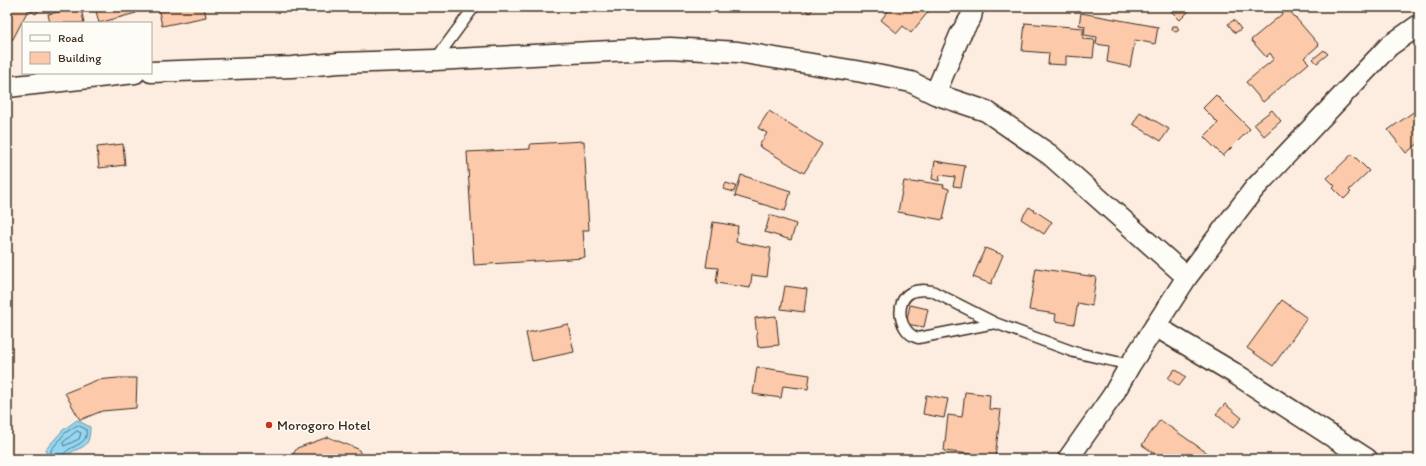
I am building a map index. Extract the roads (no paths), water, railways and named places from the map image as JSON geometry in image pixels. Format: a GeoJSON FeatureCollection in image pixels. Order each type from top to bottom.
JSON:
{"type":"FeatureCollection","features":[{"type":"Feature","properties":{"kind":"street"},"geometry":{"type":"LineString","coordinates":[[935,94],[960,35],[971,17],[973,7]]}},
{"type":"Feature","properties":{"kind":"street"},"geometry":{"type":"LineString","coordinates":[[1068,459],[1113,395],[1130,365],[1187,278],[1254,189],[1389,46],[1419,25]]}},
{"type":"Feature","properties":{"kind":"street"},"geometry":{"type":"LineString","coordinates":[[152,72],[670,48],[738,52],[819,64],[911,82],[935,94],[986,111],[1043,150],[1187,278]]}},
{"type":"Feature","properties":{"kind":"street"},"geometry":{"type":"LineString","coordinates":[[7,87],[126,74]]}},
{"type":"Feature","properties":{"kind":"street"},"geometry":{"type":"LineString","coordinates":[[1155,326],[1234,373],[1367,459]]}},
{"type":"Feature","properties":{"kind":"lane"},"geometry":{"type":"LineString","coordinates":[[435,60],[474,7]]}},
{"type":"Feature","properties":{"kind":"lane"},"geometry":{"type":"LineString","coordinates":[[995,323],[918,338],[907,334],[904,329],[901,318],[902,306],[905,297],[910,293],[921,290],[932,291],[995,323],[1074,352],[1130,365]]}},
{"type":"Feature","properties":{"kind":"water"},"geometry":{"type":"Polygon","coordinates":[[[77,420],[90,427],[88,442],[82,448],[69,454],[65,459],[47,459],[46,449],[63,430],[77,420]]]}},
{"type":"Feature","properties":{"kind":"place","name":"Morogoro Hotel"},"geometry":{"type":"Point","coordinates":[269,425]}}]}
